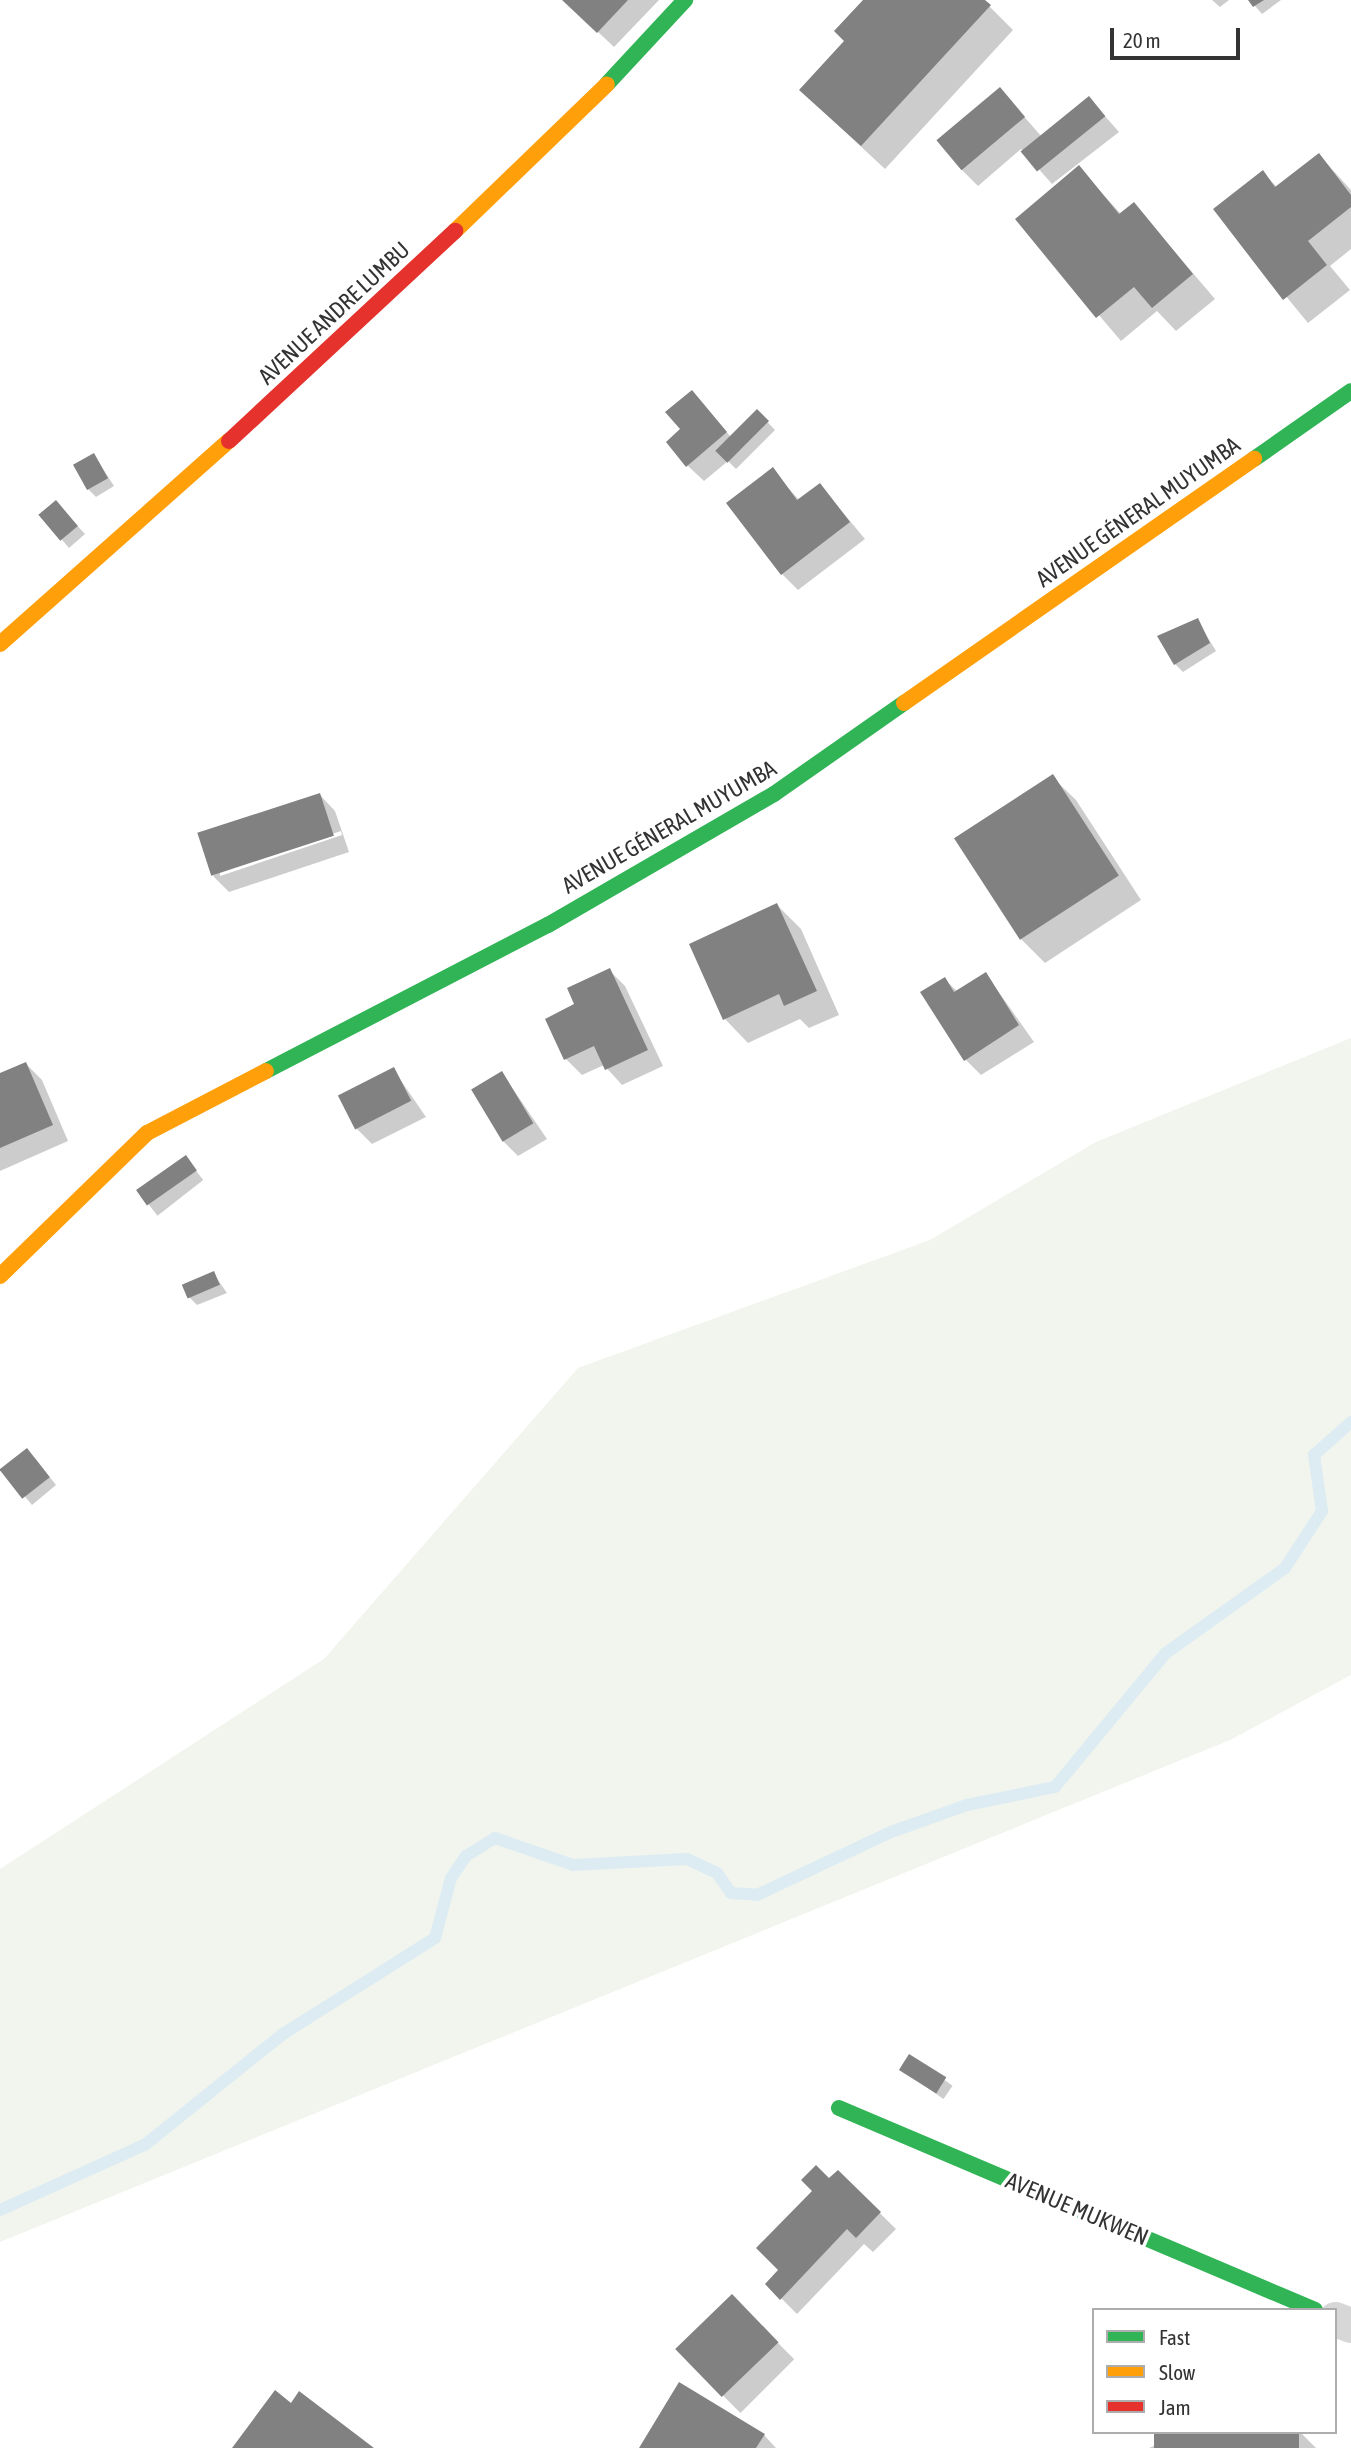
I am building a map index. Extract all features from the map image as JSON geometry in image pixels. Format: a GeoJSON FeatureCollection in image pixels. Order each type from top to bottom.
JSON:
{"type":"FeatureCollection","features":[{"type":"Feature","properties":{"kind":"street","name":"AVENUE ANDRE LUMBU"},"geometry":{"type":"LineString","coordinates":[[0,644],[320,360],[588,105],[685,0]]}},
{"type":"Feature","properties":{"kind":"street","name":"AVENUE GÉNERAL MUYUMBA"},"geometry":{"type":"LineString","coordinates":[[0,1276],[147,1133],[548,925],[774,794],[1351,391]]}},
{"type":"Feature","properties":{"kind":"street","name":"AVENUE MUKWEN"},"geometry":{"type":"LineString","coordinates":[[839,2108],[1310,2308]]}},
{"type":"Feature","properties":{"kind":"shaded area"},"geometry":{"type":"Polygon","coordinates":[[[1351,1038],[1351,1675],[1230,1740],[0,2242],[0,1869],[324,1659],[578,1368],[930,1240],[1096,1142],[1351,1038]]]}},
{"type":"Feature","properties":{"kind":"building"},"geometry":{"type":"Polygon","coordinates":[[[562,0],[628,0],[597,33],[562,0]]]}},
{"type":"Feature","properties":{"kind":"building"},"geometry":{"type":"Polygon","coordinates":[[[863,0],[985,0],[991,5],[861,146],[799,90],[844,41],[834,31],[863,0]]]}},
{"type":"Feature","properties":{"kind":"building"},"geometry":{"type":"Polygon","coordinates":[[[1248,0],[1264,0],[1253,7],[1248,0]]]}},
{"type":"Feature","properties":{"kind":"building"},"geometry":{"type":"Polygon","coordinates":[[[1000,87],[1025,117],[961,170],[936,140],[1000,87]]]}},
{"type":"Feature","properties":{"kind":"building"},"geometry":{"type":"Polygon","coordinates":[[[1089,96],[1105,116],[1037,172],[1021,151],[1089,96]]]}},
{"type":"Feature","properties":{"kind":"building"},"geometry":{"type":"Polygon","coordinates":[[[1319,153],[1351,195],[1351,207],[1308,241],[1327,265],[1283,300],[1213,209],[1263,170],[1275,187],[1319,153]]]}},
{"type":"Feature","properties":{"kind":"building"},"geometry":{"type":"Polygon","coordinates":[[[1079,165],[1119,214],[1134,202],[1193,274],[1152,308],[1134,287],[1096,318],[1015,219],[1079,165]]]}},
{"type":"Feature","properties":{"kind":"building"},"geometry":{"type":"Polygon","coordinates":[[[692,390],[727,432],[686,467],[666,442],[680,429],[665,412],[692,390]]]}},
{"type":"Feature","properties":{"kind":"building"},"geometry":{"type":"Polygon","coordinates":[[[757,409],[769,421],[727,463],[715,451],[757,409]]]}},
{"type":"Feature","properties":{"kind":"building"},"geometry":{"type":"Polygon","coordinates":[[[94,453],[108,478],[87,490],[73,465],[94,453]]]}},
{"type":"Feature","properties":{"kind":"building"},"geometry":{"type":"Polygon","coordinates":[[[773,467],[797,500],[820,483],[850,522],[781,575],[726,503],[773,467]]]}},
{"type":"Feature","properties":{"kind":"building"},"geometry":{"type":"Polygon","coordinates":[[[56,500],[78,526],[60,541],[38,515],[56,500]]]}},
{"type":"Feature","properties":{"kind":"building"},"geometry":{"type":"Polygon","coordinates":[[[1198,618],[1210,643],[1174,665],[1157,636],[1198,618]]]}},
{"type":"Feature","properties":{"kind":"building"},"geometry":{"type":"Polygon","coordinates":[[[1053,774],[1119,875],[1020,940],[954,838],[1053,774]]]}},
{"type":"Feature","properties":{"kind":"building"},"geometry":{"type":"Polygon","coordinates":[[[320,793],[334,836],[211,876],[197,833],[320,793]]]}},
{"type":"Feature","properties":{"kind":"building"},"geometry":{"type":"Polygon","coordinates":[[[777,903],[817,991],[784,1006],[779,994],[723,1020],[689,944],[777,903]]]}},
{"type":"Feature","properties":{"kind":"building"},"geometry":{"type":"Polygon","coordinates":[[[610,968],[648,1050],[605,1070],[594,1046],[564,1060],[545,1019],[574,1004],[567,988],[610,968]]]}},
{"type":"Feature","properties":{"kind":"building"},"geometry":{"type":"Polygon","coordinates":[[[986,972],[1019,1025],[964,1061],[920,992],[945,977],[954,992],[986,972]]]}},
{"type":"Feature","properties":{"kind":"building"},"geometry":{"type":"Polygon","coordinates":[[[26,1062],[53,1125],[0,1148],[0,1073],[26,1062]]]}},
{"type":"Feature","properties":{"kind":"building"},"geometry":{"type":"Polygon","coordinates":[[[394,1067],[411,1101],[355,1129],[338,1096],[394,1067]]]}},
{"type":"Feature","properties":{"kind":"building"},"geometry":{"type":"Polygon","coordinates":[[[502,1071],[533,1123],[503,1142],[471,1090],[502,1071]]]}},
{"type":"Feature","properties":{"kind":"building"},"geometry":{"type":"Polygon","coordinates":[[[186,1155],[197,1171],[147,1206],[136,1190],[186,1155]]]}},
{"type":"Feature","properties":{"kind":"building"},"geometry":{"type":"Polygon","coordinates":[[[214,1271],[220,1285],[188,1298],[182,1285],[214,1271]]]}},
{"type":"Feature","properties":{"kind":"building"},"geometry":{"type":"Polygon","coordinates":[[[27,1448],[50,1477],[22,1499],[0,1469],[27,1448]]]}},
{"type":"Feature","properties":{"kind":"building"},"geometry":{"type":"Polygon","coordinates":[[[909,2054],[946,2077],[936,2093],[899,2070],[909,2054]]]}},
{"type":"Feature","properties":{"kind":"building"},"geometry":{"type":"Polygon","coordinates":[[[816,2165],[829,2178],[838,2170],[881,2212],[856,2238],[847,2229],[780,2300],[765,2284],[778,2270],[756,2248],[812,2191],[801,2180],[816,2165]]]}},
{"type":"Feature","properties":{"kind":"building"},"geometry":{"type":"Polygon","coordinates":[[[732,2294],[779,2342],[722,2397],[675,2349],[732,2294]]]}},
{"type":"Feature","properties":{"kind":"building"},"geometry":{"type":"Polygon","coordinates":[[[679,2382],[765,2434],[756,2448],[639,2448],[679,2382]]]}},
{"type":"Feature","properties":{"kind":"building"},"geometry":{"type":"Polygon","coordinates":[[[275,2390],[291,2403],[299,2391],[374,2448],[232,2448],[275,2390]]]}},
{"type":"Feature","properties":{"kind":"building"},"geometry":{"type":"Polygon","coordinates":[[[1154,2434],[1299,2434],[1299,2448],[1154,2448],[1154,2434]]]}},
{"type":"Feature","properties":{"kind":"waterway"},"geometry":{"type":"LineString","coordinates":[[0,2210],[146,2144],[283,2034],[435,1938],[451,1878],[466,1856],[495,1838],[573,1865],[687,1859],[717,1873],[731,1893],[757,1895],[891,1832],[967,1805],[1055,1787],[1166,1653],[1285,1568],[1322,1511],[1314,1455],[1351,1422]]}},
{"type":"Feature","properties":{"kind":"traffic: fast"},"geometry":{"type":"LineString","coordinates":[[607,84],[685,0]]}},
{"type":"Feature","properties":{"kind":"traffic: fast"},"geometry":{"type":"LineString","coordinates":[[1254,459],[1351,391]]}},
{"type":"Feature","properties":{"kind":"traffic: fast"},"geometry":{"type":"LineString","coordinates":[[266,1071],[548,925],[774,794],[904,703]]}},
{"type":"Feature","properties":{"kind":"traffic: fast"},"geometry":{"type":"LineString","coordinates":[[839,2108],[1310,2308]]}},
{"type":"Feature","properties":{"kind":"traffic: slow"},"geometry":{"type":"LineString","coordinates":[[455,231],[607,84]]}},
{"type":"Feature","properties":{"kind":"traffic: slow"},"geometry":{"type":"LineString","coordinates":[[0,644],[229,441]]}},
{"type":"Feature","properties":{"kind":"traffic: slow"},"geometry":{"type":"LineString","coordinates":[[904,703],[1254,459]]}},
{"type":"Feature","properties":{"kind":"traffic: slow"},"geometry":{"type":"LineString","coordinates":[[0,1276],[147,1133],[266,1071]]}},
{"type":"Feature","properties":{"kind":"traffic: jam"},"geometry":{"type":"LineString","coordinates":[[229,441],[455,231]]}}]}
